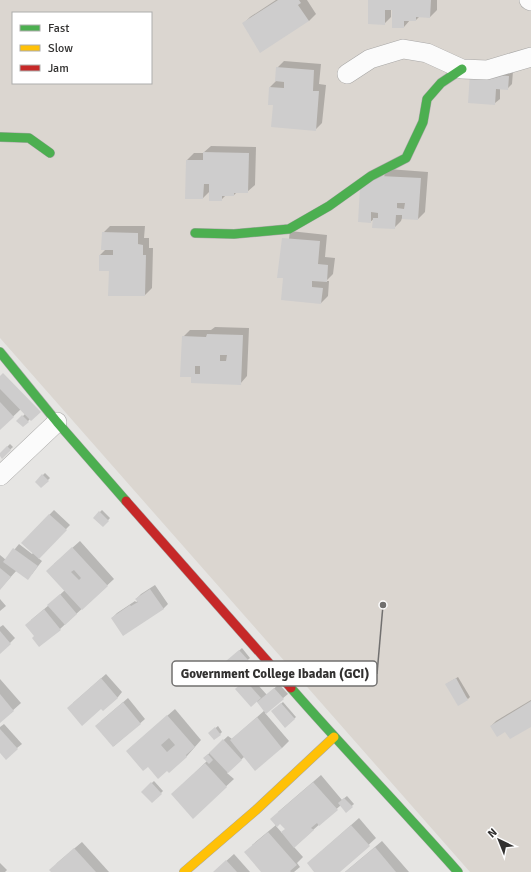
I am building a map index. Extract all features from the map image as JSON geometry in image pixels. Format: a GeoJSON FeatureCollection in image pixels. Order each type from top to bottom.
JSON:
{"type":"FeatureCollection","features":[{"type":"Feature","properties":{"kind":"street"},"geometry":{"type":"LineString","coordinates":[[347,74],[370,59],[403,49],[427,53],[462,68],[487,70],[531,57]]}},
{"type":"Feature","properties":{"kind":"street"},"geometry":{"type":"LineString","coordinates":[[195,233],[234,234],[289,229],[329,206],[371,176],[406,158],[423,122],[427,99],[441,83],[462,68]]}},
{"type":"Feature","properties":{"kind":"street"},"geometry":{"type":"LineString","coordinates":[[0,137],[29,138],[50,153]]}},
{"type":"Feature","properties":{"kind":"street"},"geometry":{"type":"LineString","coordinates":[[0,352],[58,422],[334,737],[454,870]]}},
{"type":"Feature","properties":{"kind":"street"},"geometry":{"type":"LineString","coordinates":[[0,476],[58,422]]}},
{"type":"Feature","properties":{"kind":"street"},"geometry":{"type":"LineString","coordinates":[[184,872],[256,810],[334,737]]}},
{"type":"Feature","properties":{"kind":"shaded area"},"geometry":{"type":"Polygon","coordinates":[[[0,0],[531,0],[531,872],[470,872],[0,338],[0,0]]]}},
{"type":"Feature","properties":{"kind":"building"},"geometry":{"type":"Polygon","coordinates":[[[278,0],[299,0],[301,3],[298,5],[309,21],[260,53],[242,23],[278,0]]]}},
{"type":"Feature","properties":{"kind":"building"},"geometry":{"type":"Polygon","coordinates":[[[368,0],[431,0],[430,18],[416,17],[416,21],[404,21],[404,28],[392,28],[392,10],[385,10],[385,25],[368,24],[368,0]]]}},
{"type":"Feature","properties":{"kind":"building"},"geometry":{"type":"Polygon","coordinates":[[[276,67],[314,70],[313,91],[319,91],[316,131],[271,127],[273,105],[268,105],[269,87],[284,88],[284,82],[275,81],[276,67]]]}},
{"type":"Feature","properties":{"kind":"building"},"geometry":{"type":"Polygon","coordinates":[[[470,73],[509,76],[508,90],[496,89],[495,105],[468,103],[470,73]]]}},
{"type":"Feature","properties":{"kind":"building"},"geometry":{"type":"Polygon","coordinates":[[[203,152],[249,153],[248,193],[234,193],[234,196],[222,196],[222,201],[209,201],[209,184],[204,184],[203,199],[185,199],[186,160],[203,160],[203,152]]]}},
{"type":"Feature","properties":{"kind":"building"},"geometry":{"type":"Polygon","coordinates":[[[380,176],[421,178],[418,220],[402,219],[402,215],[396,215],[395,229],[372,228],[373,218],[378,218],[378,213],[371,212],[371,223],[358,222],[360,188],[380,176]],[[397,203],[397,208],[404,209],[405,203],[397,203]]]}},
{"type":"Feature","properties":{"kind":"building"},"geometry":{"type":"Polygon","coordinates":[[[102,232],[138,233],[138,244],[143,245],[143,255],[146,255],[145,296],[108,296],[109,271],[99,271],[99,255],[113,255],[113,250],[101,250],[102,232]]]}},
{"type":"Feature","properties":{"kind":"building"},"geometry":{"type":"Polygon","coordinates":[[[282,238],[320,241],[318,264],[328,265],[327,282],[312,281],[312,287],[323,288],[321,304],[281,300],[283,278],[277,278],[282,238]]]}},
{"type":"Feature","properties":{"kind":"building"},"geometry":{"type":"Polygon","coordinates":[[[207,334],[243,335],[241,385],[191,383],[191,377],[180,377],[182,336],[206,337],[207,334]],[[220,355],[220,361],[226,361],[227,355],[220,355]],[[195,366],[195,374],[200,374],[200,366],[195,366]]]}},
{"type":"Feature","properties":{"kind":"building"},"geometry":{"type":"Polygon","coordinates":[[[3,373],[41,412],[31,421],[0,389],[0,376],[3,373]]]}},
{"type":"Feature","properties":{"kind":"building"},"geometry":{"type":"Polygon","coordinates":[[[0,402],[14,417],[0,430],[0,402]]]}},
{"type":"Feature","properties":{"kind":"building"},"geometry":{"type":"Polygon","coordinates":[[[22,415],[29,422],[23,427],[16,421],[22,415]]]}},
{"type":"Feature","properties":{"kind":"building"},"geometry":{"type":"Polygon","coordinates":[[[7,446],[11,450],[2,459],[0,453],[7,446]]]}},
{"type":"Feature","properties":{"kind":"building"},"geometry":{"type":"Polygon","coordinates":[[[42,474],[49,481],[41,488],[35,482],[42,474]]]}},
{"type":"Feature","properties":{"kind":"building"},"geometry":{"type":"Polygon","coordinates":[[[99,511],[109,521],[103,527],[93,518],[99,511]]]}},
{"type":"Feature","properties":{"kind":"building"},"geometry":{"type":"Polygon","coordinates":[[[49,514],[67,530],[39,559],[21,543],[49,514]]]}},
{"type":"Feature","properties":{"kind":"building"},"geometry":{"type":"Polygon","coordinates":[[[72,547],[108,586],[82,610],[46,571],[72,547]],[[74,570],[71,572],[79,580],[81,578],[74,570]]]}},
{"type":"Feature","properties":{"kind":"building"},"geometry":{"type":"Polygon","coordinates":[[[13,548],[38,566],[28,580],[3,562],[13,548]]]}},
{"type":"Feature","properties":{"kind":"building"},"geometry":{"type":"Polygon","coordinates":[[[0,568],[11,577],[0,590],[0,568]]]}},
{"type":"Feature","properties":{"kind":"building"},"geometry":{"type":"Polygon","coordinates":[[[150,589],[164,609],[123,636],[111,618],[130,605],[131,606],[138,602],[135,599],[150,589]]]}},
{"type":"Feature","properties":{"kind":"building"},"geometry":{"type":"Polygon","coordinates":[[[60,594],[77,614],[65,625],[47,605],[60,594]]]}},
{"type":"Feature","properties":{"kind":"building"},"geometry":{"type":"Polygon","coordinates":[[[44,609],[61,630],[39,647],[32,638],[34,636],[25,625],[44,609]]]}},
{"type":"Feature","properties":{"kind":"building"},"geometry":{"type":"Polygon","coordinates":[[[0,631],[11,644],[0,654],[0,631]]]}},
{"type":"Feature","properties":{"kind":"building"},"geometry":{"type":"Polygon","coordinates":[[[239,650],[249,661],[236,672],[226,661],[239,650]]]}},
{"type":"Feature","properties":{"kind":"building"},"geometry":{"type":"Polygon","coordinates":[[[228,666],[242,680],[235,687],[221,673],[228,666]]]}},
{"type":"Feature","properties":{"kind":"building"},"geometry":{"type":"Polygon","coordinates":[[[101,678],[118,698],[103,711],[101,709],[82,726],[67,708],[101,678]]]}},
{"type":"Feature","properties":{"kind":"building"},"geometry":{"type":"Polygon","coordinates":[[[456,678],[468,700],[458,706],[445,684],[456,678]]]}},
{"type":"Feature","properties":{"kind":"building"},"geometry":{"type":"Polygon","coordinates":[[[245,680],[261,698],[251,707],[235,689],[245,680]]]}},
{"type":"Feature","properties":{"kind":"building"},"geometry":{"type":"Polygon","coordinates":[[[274,688],[284,699],[266,714],[257,702],[274,688]]]}},
{"type":"Feature","properties":{"kind":"building"},"geometry":{"type":"Polygon","coordinates":[[[0,694],[14,711],[0,723],[0,694]]]}},
{"type":"Feature","properties":{"kind":"building"},"geometry":{"type":"Polygon","coordinates":[[[531,701],[531,727],[510,739],[505,732],[497,737],[490,726],[531,701]]]}},
{"type":"Feature","properties":{"kind":"building"},"geometry":{"type":"Polygon","coordinates":[[[123,702],[141,724],[113,747],[95,726],[123,702]]]}},
{"type":"Feature","properties":{"kind":"building"},"geometry":{"type":"Polygon","coordinates":[[[281,703],[295,719],[285,728],[271,711],[281,703]]]}},
{"type":"Feature","properties":{"kind":"building"},"geometry":{"type":"Polygon","coordinates":[[[167,715],[195,747],[186,755],[187,757],[169,773],[167,771],[158,779],[148,767],[143,771],[126,751],[167,715]],[[169,738],[161,745],[167,752],[175,745],[169,738]]]}},
{"type":"Feature","properties":{"kind":"building"},"geometry":{"type":"Polygon","coordinates":[[[257,717],[282,748],[255,771],[230,740],[257,717]]]}},
{"type":"Feature","properties":{"kind":"building"},"geometry":{"type":"Polygon","coordinates":[[[215,727],[221,735],[214,740],[208,733],[215,727]]]}},
{"type":"Feature","properties":{"kind":"building"},"geometry":{"type":"Polygon","coordinates":[[[0,729],[18,749],[6,760],[0,753],[0,729]]]}},
{"type":"Feature","properties":{"kind":"building"},"geometry":{"type":"Polygon","coordinates":[[[223,739],[242,760],[228,773],[209,753],[223,739]]]}},
{"type":"Feature","properties":{"kind":"building"},"geometry":{"type":"Polygon","coordinates":[[[208,754],[213,760],[209,764],[203,758],[208,754]]]}},
{"type":"Feature","properties":{"kind":"building"},"geometry":{"type":"Polygon","coordinates":[[[205,763],[227,787],[193,819],[171,794],[205,763]]]}},
{"type":"Feature","properties":{"kind":"building"},"geometry":{"type":"Polygon","coordinates":[[[151,782],[162,794],[152,803],[141,792],[151,782]]]}},
{"type":"Feature","properties":{"kind":"building"},"geometry":{"type":"Polygon","coordinates":[[[313,782],[338,810],[319,826],[317,823],[311,828],[314,830],[294,848],[281,832],[285,829],[280,824],[277,827],[270,819],[313,782]]]}},
{"type":"Feature","properties":{"kind":"building"},"geometry":{"type":"Polygon","coordinates":[[[344,798],[353,807],[346,813],[338,803],[344,798]]]}},
{"type":"Feature","properties":{"kind":"building"},"geometry":{"type":"Polygon","coordinates":[[[351,825],[370,846],[340,872],[314,872],[307,863],[351,825]]]}},
{"type":"Feature","properties":{"kind":"building"},"geometry":{"type":"Polygon","coordinates":[[[268,832],[297,865],[290,871],[291,872],[261,872],[244,852],[268,832]]]}},
{"type":"Feature","properties":{"kind":"building"},"geometry":{"type":"Polygon","coordinates":[[[375,847],[396,872],[345,872],[375,847]]]}},
{"type":"Feature","properties":{"kind":"building"},"geometry":{"type":"Polygon","coordinates":[[[74,848],[96,872],[51,872],[49,870],[74,848]]]}},
{"type":"Feature","properties":{"kind":"building"},"geometry":{"type":"Polygon","coordinates":[[[226,860],[237,872],[213,872],[226,860]]]}},
{"type":"Feature","properties":{"kind":"traffic: fast"},"geometry":{"type":"LineString","coordinates":[[195,233],[234,234],[289,229],[329,206],[371,176],[406,158],[423,122],[427,99],[441,83],[462,69]]}},
{"type":"Feature","properties":{"kind":"traffic: fast"},"geometry":{"type":"LineString","coordinates":[[0,137],[29,138],[50,153]]}},
{"type":"Feature","properties":{"kind":"traffic: fast"},"geometry":{"type":"LineString","coordinates":[[0,352],[57,422],[126,501]]}},
{"type":"Feature","properties":{"kind":"traffic: fast"},"geometry":{"type":"LineString","coordinates":[[291,688],[458,872]]}},
{"type":"Feature","properties":{"kind":"traffic: slow"},"geometry":{"type":"LineString","coordinates":[[184,872],[256,810],[334,737]]}},
{"type":"Feature","properties":{"kind":"traffic: jam"},"geometry":{"type":"LineString","coordinates":[[126,501],[291,688]]}},
{"type":"Feature","properties":{"kind":"place","name":"Government College Ibadan (GCI)"},"geometry":{"type":"Point","coordinates":[383,605]}}]}
